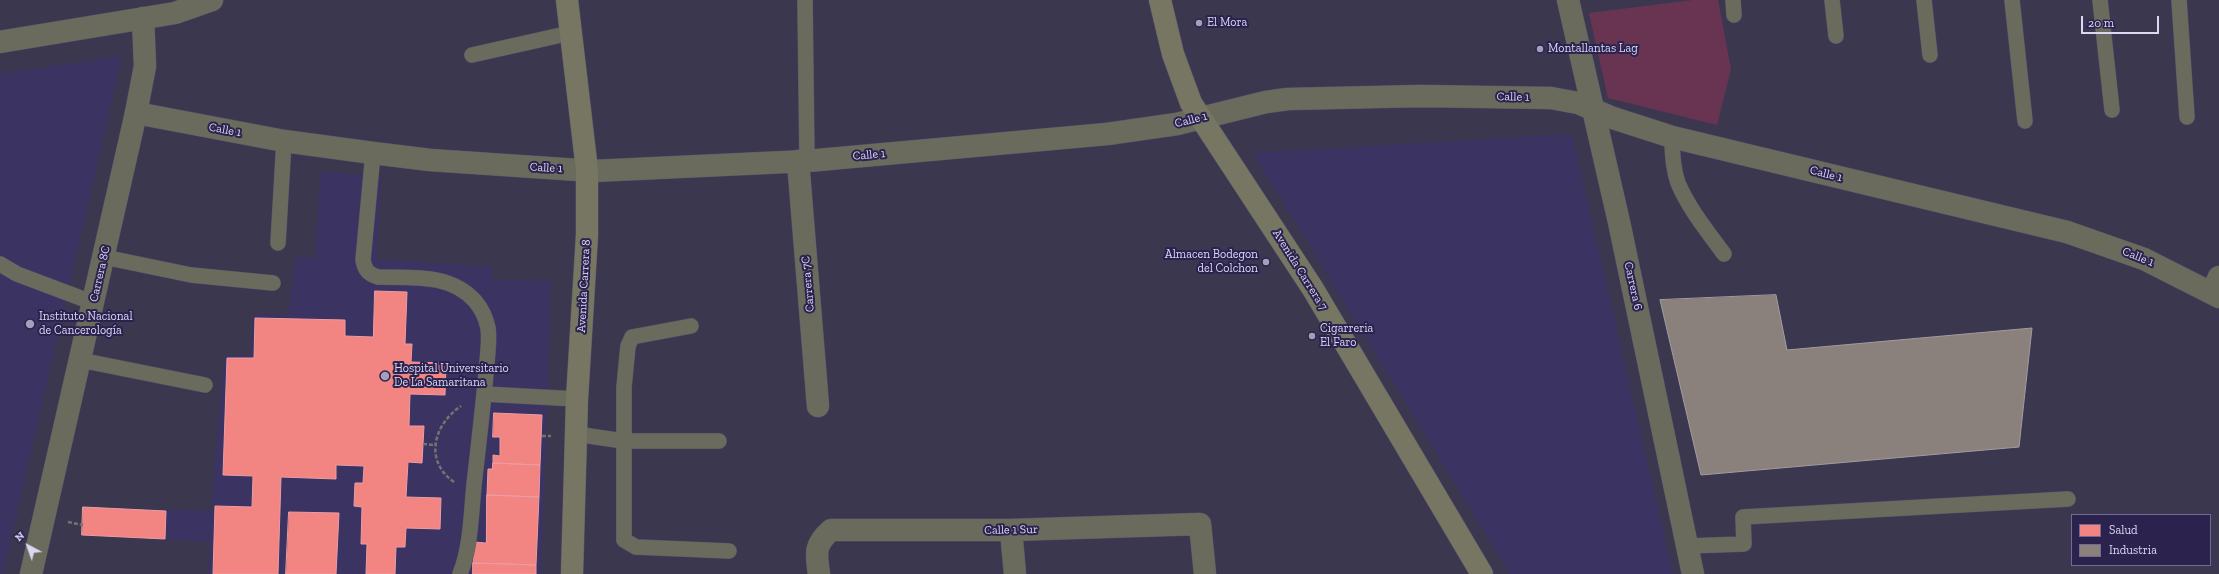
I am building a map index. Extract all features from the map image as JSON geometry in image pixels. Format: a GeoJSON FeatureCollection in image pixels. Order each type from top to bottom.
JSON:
{"type":"FeatureCollection","features":[{"type":"Feature","properties":{"kind":"main road","name":"Avenida Carrera 8"},"geometry":{"type":"LineString","coordinates":[[567,0],[587,170],[586,274],[577,399],[572,574]]}},
{"type":"Feature","properties":{"kind":"main road","name":"Avenida Carrera 7"},"geometry":{"type":"LineString","coordinates":[[1160,0],[1173,54],[1184,87],[1200,118],[1313,289],[1482,574]]}},
{"type":"Feature","properties":{"kind":"street"},"geometry":{"type":"LineString","coordinates":[[0,40],[175,13],[212,0]]}},
{"type":"Feature","properties":{"kind":"street","name":"Carrera 6"},"geometry":{"type":"LineString","coordinates":[[1568,0],[1619,222],[1693,574]]}},
{"type":"Feature","properties":{"kind":"street","name":"Carrera 8C"},"geometry":{"type":"LineString","coordinates":[[31,574],[94,303],[136,113],[145,66],[143,18]]}},
{"type":"Feature","properties":{"kind":"street","name":"Calle 1"},"geometry":{"type":"LineString","coordinates":[[136,113],[284,142],[461,162],[587,170],[802,161],[1107,134],[1171,125],[1266,102],[1315,98],[1421,96],[1535,97],[1567,100],[1625,123],[1672,137],[2068,232],[2144,258],[2217,289]]}},
{"type":"Feature","properties":{"kind":"street","name":"Carrera 7C"},"geometry":{"type":"LineString","coordinates":[[802,161],[818,406]]}},
{"type":"Feature","properties":{"kind":"street","name":"Calle 1 Sur"},"geometry":{"type":"LineString","coordinates":[[819,574],[816,549],[824,536],[831,530],[1011,530],[1200,524],[1205,574]]}},
{"type":"Feature","properties":{"kind":"street"},"geometry":{"type":"LineString","coordinates":[[1011,530],[1015,574]]}},
{"type":"Feature","properties":{"kind":"lane"},"geometry":{"type":"LineString","coordinates":[[802,161],[805,0]]}},
{"type":"Feature","properties":{"kind":"lane"},"geometry":{"type":"LineString","coordinates":[[1832,0],[1836,36]]}},
{"type":"Feature","properties":{"kind":"lane"},"geometry":{"type":"LineString","coordinates":[[1924,0],[1930,55]]}},
{"type":"Feature","properties":{"kind":"lane"},"geometry":{"type":"LineString","coordinates":[[2012,0],[2025,121]]}},
{"type":"Feature","properties":{"kind":"lane"},"geometry":{"type":"LineString","coordinates":[[2100,0],[2112,110]]}},
{"type":"Feature","properties":{"kind":"lane"},"geometry":{"type":"LineString","coordinates":[[2179,0],[2187,117]]}},
{"type":"Feature","properties":{"kind":"lane"},"geometry":{"type":"LineString","coordinates":[[472,56],[570,33]]}},
{"type":"Feature","properties":{"kind":"lane"},"geometry":{"type":"LineString","coordinates":[[1672,137],[1672,154],[1678,182],[1695,213],[1724,254]]}},
{"type":"Feature","properties":{"kind":"lane"},"geometry":{"type":"LineString","coordinates":[[278,243],[284,142]]}},
{"type":"Feature","properties":{"kind":"lane"},"geometry":{"type":"LineString","coordinates":[[373,153],[363,260],[365,268],[370,274],[378,277],[442,280],[464,291],[476,302],[484,315],[488,327],[484,394],[474,487],[465,560],[460,574]]}},
{"type":"Feature","properties":{"kind":"lane"},"geometry":{"type":"LineString","coordinates":[[104,256],[191,275],[273,283]]}},
{"type":"Feature","properties":{"kind":"lane"},"geometry":{"type":"LineString","coordinates":[[0,264],[17,274],[94,303]]}},
{"type":"Feature","properties":{"kind":"lane"},"geometry":{"type":"LineString","coordinates":[[691,326],[632,337],[628,346],[624,388],[624,540],[636,546],[729,551]]}},
{"type":"Feature","properties":{"kind":"lane"},"geometry":{"type":"LineString","coordinates":[[80,360],[205,385]]}},
{"type":"Feature","properties":{"kind":"lane"},"geometry":{"type":"LineString","coordinates":[[484,394],[577,399]]}},
{"type":"Feature","properties":{"kind":"lane"},"geometry":{"type":"LineString","coordinates":[[576,434],[623,441],[719,441]]}},
{"type":"Feature","properties":{"kind":"lane"},"geometry":{"type":"LineString","coordinates":[[1687,546],[1744,544],[1743,517],[2068,499]]}},
{"type":"Feature","properties":{"kind":"path"},"geometry":{"type":"LineString","coordinates":[[463,405],[441,425],[434,445],[437,462],[447,478],[460,486],[474,487]]}},
{"type":"Feature","properties":{"kind":"path"},"geometry":{"type":"LineString","coordinates":[[542,436],[551,436]]}},
{"type":"Feature","properties":{"kind":"path"},"geometry":{"type":"LineString","coordinates":[[423,444],[434,445]]}},
{"type":"Feature","properties":{"kind":"shaded area"},"geometry":{"type":"Polygon","coordinates":[[[1693,0],[1718,0],[1731,69],[1717,125],[1608,98],[1589,13],[1693,0]]]}},
{"type":"Feature","properties":{"kind":"shaded area","name":"Instituto Nacional de Cancerología"},"geometry":{"type":"Polygon","coordinates":[[[122,56],[3,574],[0,574],[0,74],[122,56]]]}},
{"type":"Feature","properties":{"kind":"shaded area"},"geometry":{"type":"Polygon","coordinates":[[[1572,134],[1673,574],[1510,574],[1253,153],[1572,134]]]}},
{"type":"Feature","properties":{"kind":"shaded area","name":"Hospital Universitario De La Samaritana"},"geometry":{"type":"Polygon","coordinates":[[[321,172],[381,176],[376,259],[492,267],[492,280],[551,281],[541,574],[208,574],[210,542],[82,535],[83,507],[211,511],[224,355],[251,355],[253,314],[288,315],[296,257],[315,258],[321,172]]]}},
{"type":"Feature","properties":{"kind":"building: Salud"},"geometry":{"type":"Polygon","coordinates":[[[375,291],[407,292],[405,344],[412,344],[411,362],[446,363],[445,395],[410,394],[409,426],[424,426],[422,463],[408,462],[406,497],[441,498],[440,529],[406,528],[405,547],[396,547],[395,574],[366,574],[367,544],[361,544],[362,507],[354,506],[355,483],[363,483],[364,466],[336,465],[336,479],[281,477],[278,574],[213,574],[215,506],[252,507],[253,476],[223,475],[227,358],[254,358],[255,318],[345,320],[345,336],[373,337],[375,291]]]}},
{"type":"Feature","properties":{"kind":"building: Salud"},"geometry":{"type":"Polygon","coordinates":[[[494,413],[542,415],[540,465],[493,463],[493,455],[500,456],[500,437],[493,437],[494,413]]]}},
{"type":"Feature","properties":{"kind":"building: Salud"},"geometry":{"type":"Polygon","coordinates":[[[493,463],[540,465],[539,497],[487,495],[488,469],[492,469],[493,463]]]}},
{"type":"Feature","properties":{"kind":"building: Salud"},"geometry":{"type":"Polygon","coordinates":[[[487,495],[539,497],[536,565],[473,563],[474,542],[486,543],[487,495]]]}},
{"type":"Feature","properties":{"kind":"building: Salud"},"geometry":{"type":"Polygon","coordinates":[[[83,507],[166,511],[165,539],[82,535],[83,507]]]}},
{"type":"Feature","properties":{"kind":"building: Salud"},"geometry":{"type":"Polygon","coordinates":[[[289,512],[339,513],[336,574],[286,574],[289,512]]]}},
{"type":"Feature","properties":{"kind":"building: Salud"},"geometry":{"type":"Polygon","coordinates":[[[473,563],[536,565],[536,574],[473,574],[473,563]]]}},
{"type":"Feature","properties":{"kind":"building: Industria"},"geometry":{"type":"Polygon","coordinates":[[[1776,295],[1787,350],[2032,328],[2019,447],[1701,475],[1660,300],[1776,295]]]}},
{"type":"Feature","properties":{"kind":"place","name":"El Mora"},"geometry":{"type":"Point","coordinates":[1199,23]}},
{"type":"Feature","properties":{"kind":"place","name":"Montallantas Lag"},"geometry":{"type":"Point","coordinates":[1540,49]}},
{"type":"Feature","properties":{"kind":"place","name":"Almacen Bodegon del Colchon"},"geometry":{"type":"Point","coordinates":[1266,262]}},
{"type":"Feature","properties":{"kind":"place","name":"Instituto Nacional de Cancerología"},"geometry":{"type":"Point","coordinates":[30,324]}},
{"type":"Feature","properties":{"kind":"place","name":"Cigarreria El Faro"},"geometry":{"type":"Point","coordinates":[1312,336]}},
{"type":"Feature","properties":{"kind":"place","name":"Hospital Universitario De La Samaritana"},"geometry":{"type":"Point","coordinates":[385,376]}}]}
